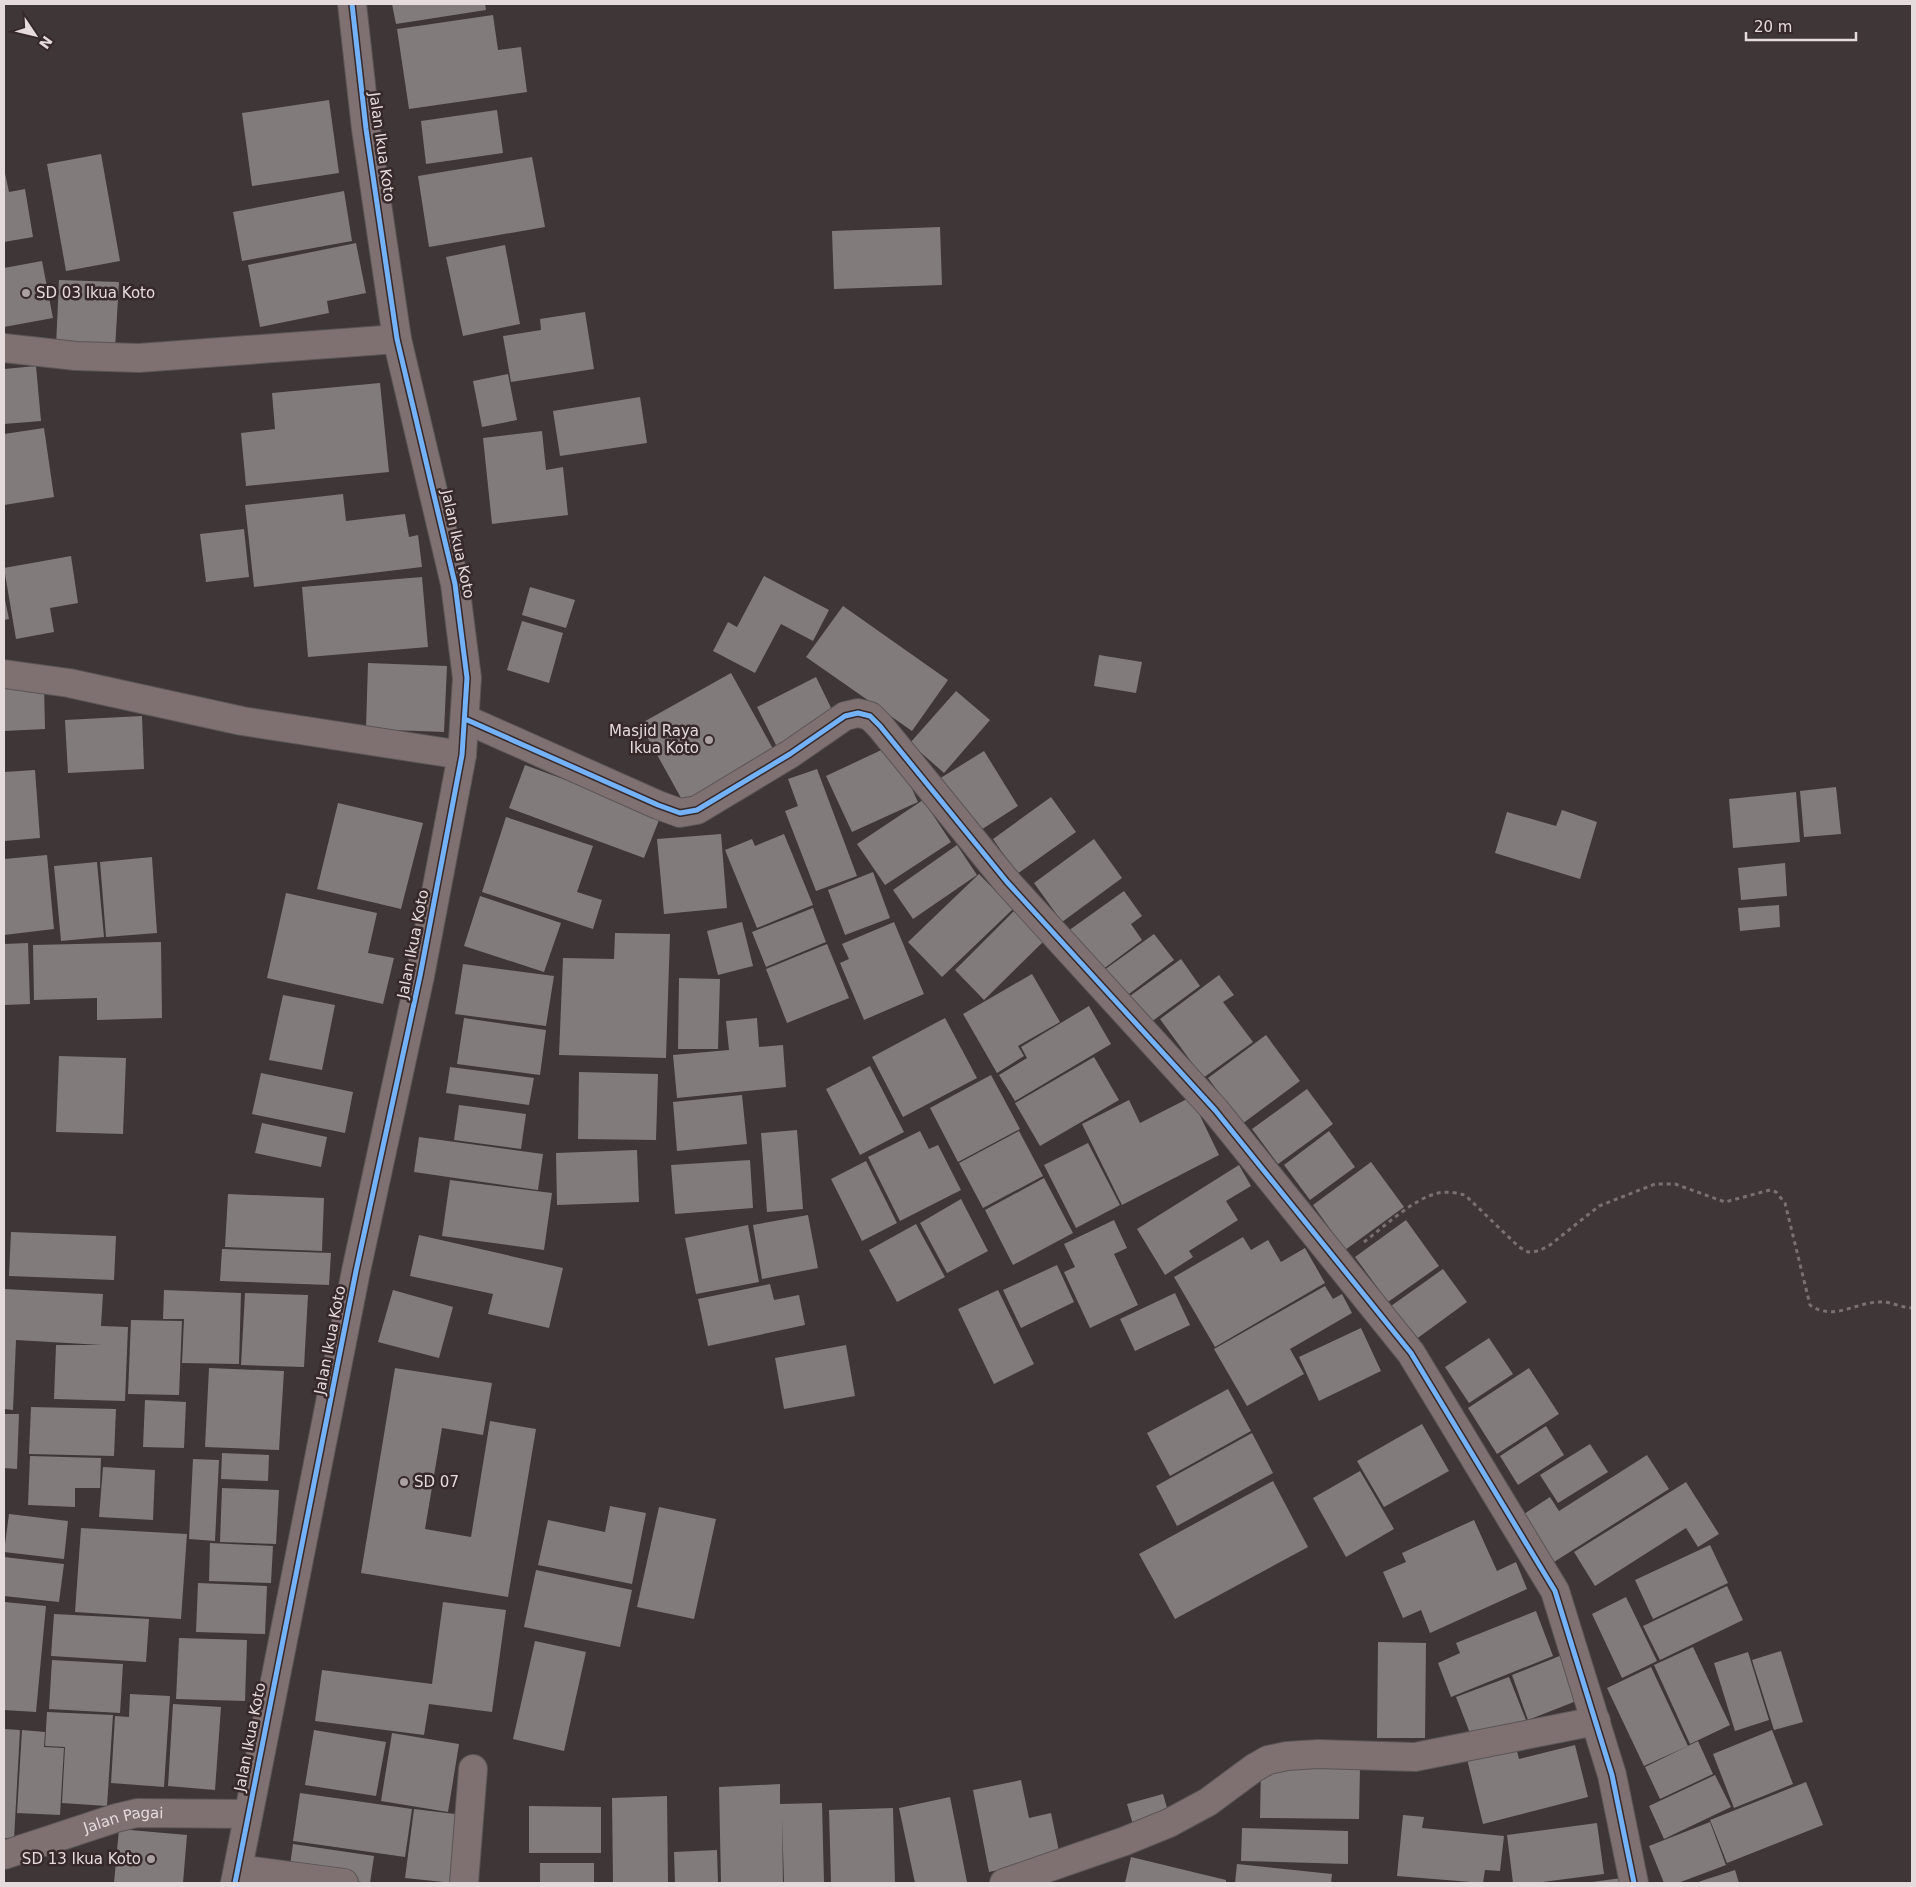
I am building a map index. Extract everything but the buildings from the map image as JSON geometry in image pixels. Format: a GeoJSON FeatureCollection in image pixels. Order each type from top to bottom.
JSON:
{"type":"FeatureCollection","features":[{"type":"Feature","properties":{"kind":"street","name":"Jalan Ikua Koto"},"geometry":{"type":"LineString","coordinates":[[237,1876],[354,1281],[420,976],[462,755],[465,719],[467,678],[455,584],[398,339],[366,129],[352,4]]}},
{"type":"Feature","properties":{"kind":"street"},"geometry":{"type":"LineString","coordinates":[[4,348],[76,356],[139,358],[398,339]]}},
{"type":"Feature","properties":{"kind":"street"},"geometry":{"type":"LineString","coordinates":[[4,674],[69,682],[242,722],[462,755]]}},
{"type":"Feature","properties":{"kind":"street"},"geometry":{"type":"LineString","coordinates":[[465,719],[680,813],[697,810],[706,805],[790,754],[845,716],[858,713],[870,716],[1007,882],[1216,1110],[1411,1353],[1555,1591],[1612,1775],[1634,1883]]}},
{"type":"Feature","properties":{"kind":"street"},"geometry":{"type":"LineString","coordinates":[[1004,1883],[1169,1823],[1208,1802],[1268,1760],[1287,1756],[1318,1754],[1415,1757],[1596,1721]]}},
{"type":"Feature","properties":{"kind":"street"},"geometry":{"type":"LineString","coordinates":[[464,1883],[473,1769]]}},
{"type":"Feature","properties":{"kind":"street","name":"Jalan Pagai"},"geometry":{"type":"LineString","coordinates":[[4,1855],[116,1818],[137,1813],[248,1814]]}},
{"type":"Feature","properties":{"kind":"street"},"geometry":{"type":"LineString","coordinates":[[237,1876],[344,1883]]}},
{"type":"Feature","properties":{"kind":"path"},"geometry":{"type":"LineString","coordinates":[[1337,1261],[1422,1199],[1440,1193],[1465,1195],[1519,1247],[1528,1252],[1539,1251],[1550,1245],[1599,1206],[1655,1184],[1675,1184],[1725,1202],[1770,1190],[1776,1192],[1785,1203],[1810,1305],[1817,1310],[1835,1311],[1881,1301],[1912,1308]]}},
{"type":"Feature","properties":{"kind":"cycle path"},"geometry":{"type":"LineString","coordinates":[[235,1883],[356,1271],[420,976],[462,755],[467,678],[455,584],[397,339],[366,129],[352,4]]}},
{"type":"Feature","properties":{"kind":"cycle path"},"geometry":{"type":"LineString","coordinates":[[465,719],[680,813],[697,810],[790,754],[845,716],[858,713],[870,716],[1007,882],[1215,1110],[1411,1353],[1555,1591],[1612,1775],[1634,1883]]}},
{"type":"Feature","properties":{"kind":"place","name":"SD 03 Ikua Koto"},"geometry":{"type":"Point","coordinates":[26,293]}},
{"type":"Feature","properties":{"kind":"place","name":"Masjid Raya Ikua Koto"},"geometry":{"type":"Point","coordinates":[709,740]}},
{"type":"Feature","properties":{"kind":"place","name":"SD 07"},"geometry":{"type":"Point","coordinates":[404,1482]}},
{"type":"Feature","properties":{"kind":"place","name":"SD 13 Ikua Koto"},"geometry":{"type":"Point","coordinates":[151,1859]}}]}
